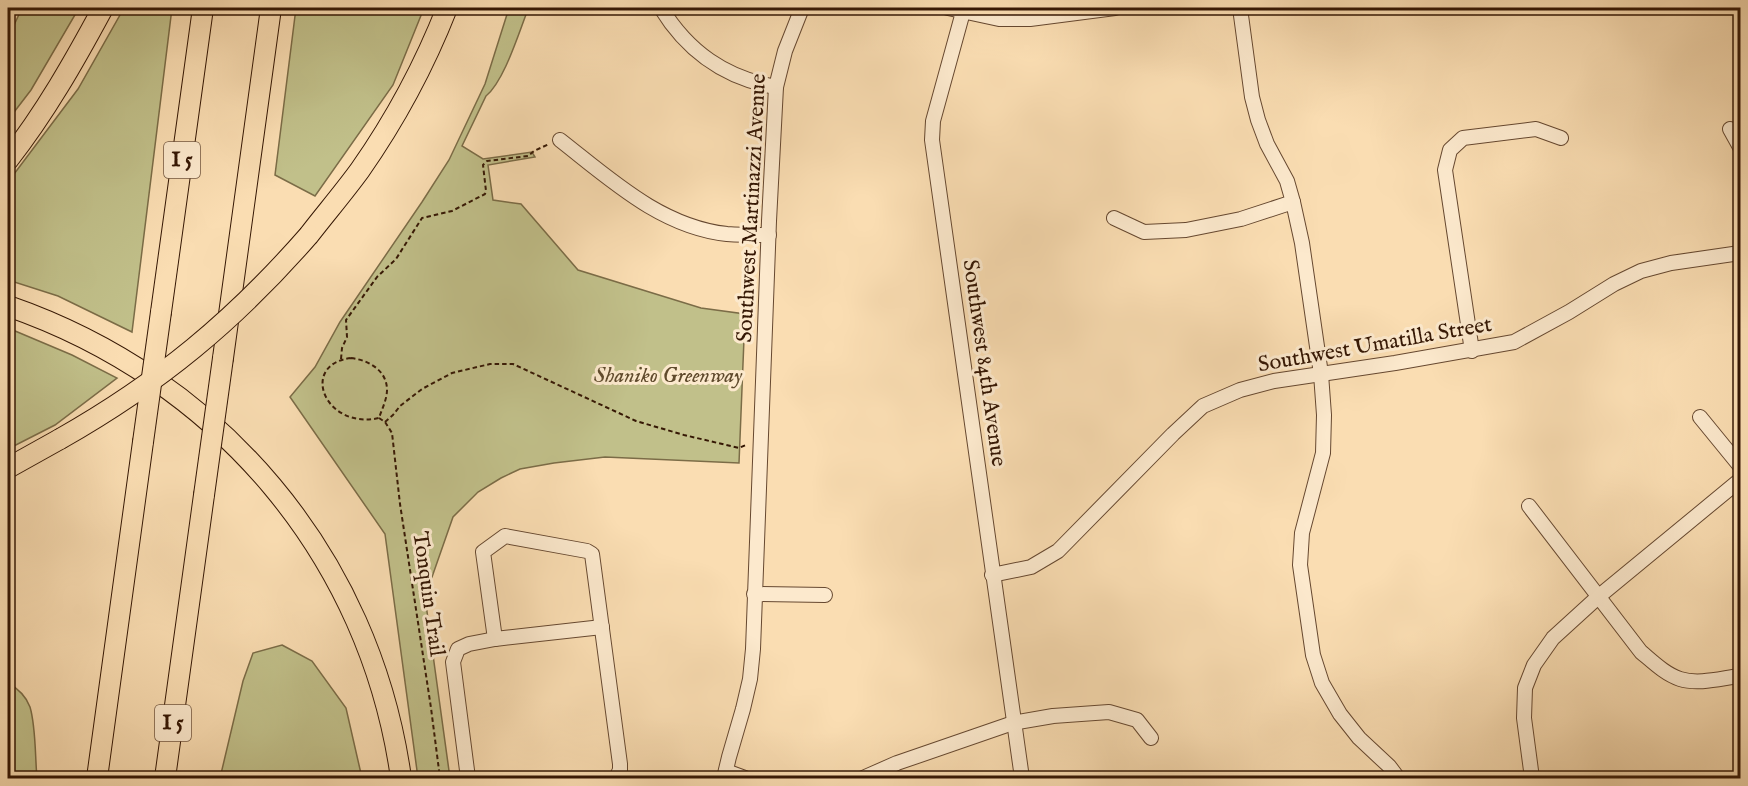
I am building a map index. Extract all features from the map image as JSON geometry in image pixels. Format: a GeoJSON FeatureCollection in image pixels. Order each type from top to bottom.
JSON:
{"type":"FeatureCollection","features":[{"type":"Feature","properties":{"kind":"highway"},"geometry":{"type":"LineString","coordinates":[[8,160],[54,94],[103,8]]}},
{"type":"Feature","properties":{"kind":"highway","name":"I 5"},"geometry":{"type":"LineString","coordinates":[[97,778],[203,8]]}},
{"type":"Feature","properties":{"kind":"highway","name":"I 5"},"geometry":{"type":"LineString","coordinates":[[165,778],[271,8]]}},
{"type":"Feature","properties":{"kind":"highway"},"geometry":{"type":"LineString","coordinates":[[8,468],[130,397],[194,349],[254,295],[309,235],[360,170],[414,80],[447,8]]}},
{"type":"Feature","properties":{"kind":"highway"},"geometry":{"type":"LineString","coordinates":[[8,306],[73,332],[116,354],[154,378],[219,430],[246,456],[274,489],[299,520],[321,554],[358,624],[387,706],[401,778]]}},
{"type":"Feature","properties":{"kind":"street"},"geometry":{"type":"LineString","coordinates":[[662,8],[670,22],[693,48],[723,70],[757,84],[776,87]]}},
{"type":"Feature","properties":{"kind":"street","name":"Southwest Martinazzi Avenue"},"geometry":{"type":"LineString","coordinates":[[725,775],[750,679],[776,87],[785,51],[802,8]]}},
{"type":"Feature","properties":{"kind":"street"},"geometry":{"type":"LineString","coordinates":[[948,8],[999,18],[1030,19],[1080,10],[1115,8]]}},
{"type":"Feature","properties":{"kind":"street"},"geometry":{"type":"LineString","coordinates":[[1240,8],[1252,97],[1258,120],[1287,181],[1293,202],[1302,243],[1321,374],[1324,415],[1323,453],[1302,533],[1300,565],[1313,655],[1323,683],[1340,714],[1359,738],[1389,766],[1398,778]]}},
{"type":"Feature","properties":{"kind":"street","name":"Southwest 84th Avenue"},"geometry":{"type":"LineString","coordinates":[[963,12],[933,122],[932,140],[1022,778]]}},
{"type":"Feature","properties":{"kind":"street"},"geometry":{"type":"LineString","coordinates":[[1472,351],[1445,170],[1450,150],[1463,138],[1536,129],[1562,138]]}},
{"type":"Feature","properties":{"kind":"street"},"geometry":{"type":"LineString","coordinates":[[1730,129],[1740,147]]}},
{"type":"Feature","properties":{"kind":"street"},"geometry":{"type":"LineString","coordinates":[[560,140],[620,187],[665,215],[687,224],[726,234],[769,235]]}},
{"type":"Feature","properties":{"kind":"street"},"geometry":{"type":"LineString","coordinates":[[1114,218],[1144,232],[1186,230],[1240,219],[1293,202]]}},
{"type":"Feature","properties":{"kind":"street","name":"Southwest Umatilla Street"},"geometry":{"type":"LineString","coordinates":[[992,574],[1031,567],[1059,551],[1203,406],[1240,390],[1274,381],[1472,351],[1514,342],[1614,284],[1641,271],[1671,263],[1740,253]]}},
{"type":"Feature","properties":{"kind":"street"},"geometry":{"type":"LineString","coordinates":[[1700,417],[1740,466]]}},
{"type":"Feature","properties":{"kind":"street"},"geometry":{"type":"LineString","coordinates":[[1532,778],[1524,718],[1525,688],[1534,665],[1553,638],[1598,597],[1740,480]]}},
{"type":"Feature","properties":{"kind":"street"},"geometry":{"type":"LineString","coordinates":[[1528,506],[1641,652],[1659,668],[1680,679],[1700,682],[1740,676]]}},
{"type":"Feature","properties":{"kind":"street"},"geometry":{"type":"LineString","coordinates":[[495,639],[483,552],[505,536],[587,551],[592,554],[620,764],[620,771],[616,778]]}},
{"type":"Feature","properties":{"kind":"street"},"geometry":{"type":"LineString","coordinates":[[754,594],[825,595]]}},
{"type":"Feature","properties":{"kind":"street"},"geometry":{"type":"LineString","coordinates":[[468,778],[453,662],[458,649],[468,644],[495,639],[602,627]]}},
{"type":"Feature","properties":{"kind":"street"},"geometry":{"type":"LineString","coordinates":[[866,778],[897,763],[1013,723],[1053,716],[1109,712],[1137,720],[1151,738]]}},
{"type":"Feature","properties":{"kind":"street"},"geometry":{"type":"LineString","coordinates":[[725,775],[745,778]]}},
{"type":"Feature","properties":{"kind":"path"},"geometry":{"type":"LineString","coordinates":[[341,359],[342,348],[347,337],[346,320],[377,277],[396,259],[422,218],[452,211],[485,194],[483,165],[487,161],[528,156],[560,140]]}},
{"type":"Feature","properties":{"kind":"path"},"geometry":{"type":"LineString","coordinates":[[379,418],[387,389],[383,374],[372,364],[361,359],[341,359],[334,363],[326,371],[322,390],[332,408],[355,418],[369,420],[379,418],[385,422],[422,388],[452,373],[490,364],[513,364],[636,421],[739,448],[750,443],[761,443]]}},
{"type":"Feature","properties":{"kind":"path","name":"Tonquin Trail"},"geometry":{"type":"LineString","coordinates":[[385,422],[392,433],[400,504],[440,778]]}},
{"type":"Feature","properties":{"kind":"green space"},"geometry":{"type":"Polygon","coordinates":[[[22,8],[79,8],[31,90],[8,120],[8,38],[22,8]]]}},
{"type":"Feature","properties":{"kind":"green space"},"geometry":{"type":"Polygon","coordinates":[[[124,8],[172,8],[132,332],[58,296],[8,280],[8,182],[78,89],[124,8]]]}},
{"type":"Feature","properties":{"kind":"green space"},"geometry":{"type":"Polygon","coordinates":[[[296,8],[424,8],[393,85],[315,196],[275,175],[296,8]]]}},
{"type":"Feature","properties":{"kind":"green space","name":"Shaniko Greenway"},"geometry":{"type":"Polygon","coordinates":[[[509,8],[526,8],[527,12],[505,69],[486,96],[462,146],[483,159],[532,152],[535,157],[488,165],[493,200],[521,204],[578,270],[701,308],[745,314],[739,463],[605,457],[520,469],[478,492],[453,517],[425,597],[450,778],[418,778],[385,534],[290,397],[315,367],[340,322],[449,160],[485,84],[509,8]]]}},
{"type":"Feature","properties":{"kind":"green space"},"geometry":{"type":"Polygon","coordinates":[[[8,328],[72,355],[117,378],[55,425],[8,449],[8,328]]]}},
{"type":"Feature","properties":{"kind":"green space"},"geometry":{"type":"Polygon","coordinates":[[[282,645],[312,661],[346,708],[362,778],[220,778],[243,681],[253,653],[282,645]]]}},
{"type":"Feature","properties":{"kind":"green space"},"geometry":{"type":"Polygon","coordinates":[[[8,683],[21,693],[30,707],[37,778],[8,778],[8,683]]]}}]}
